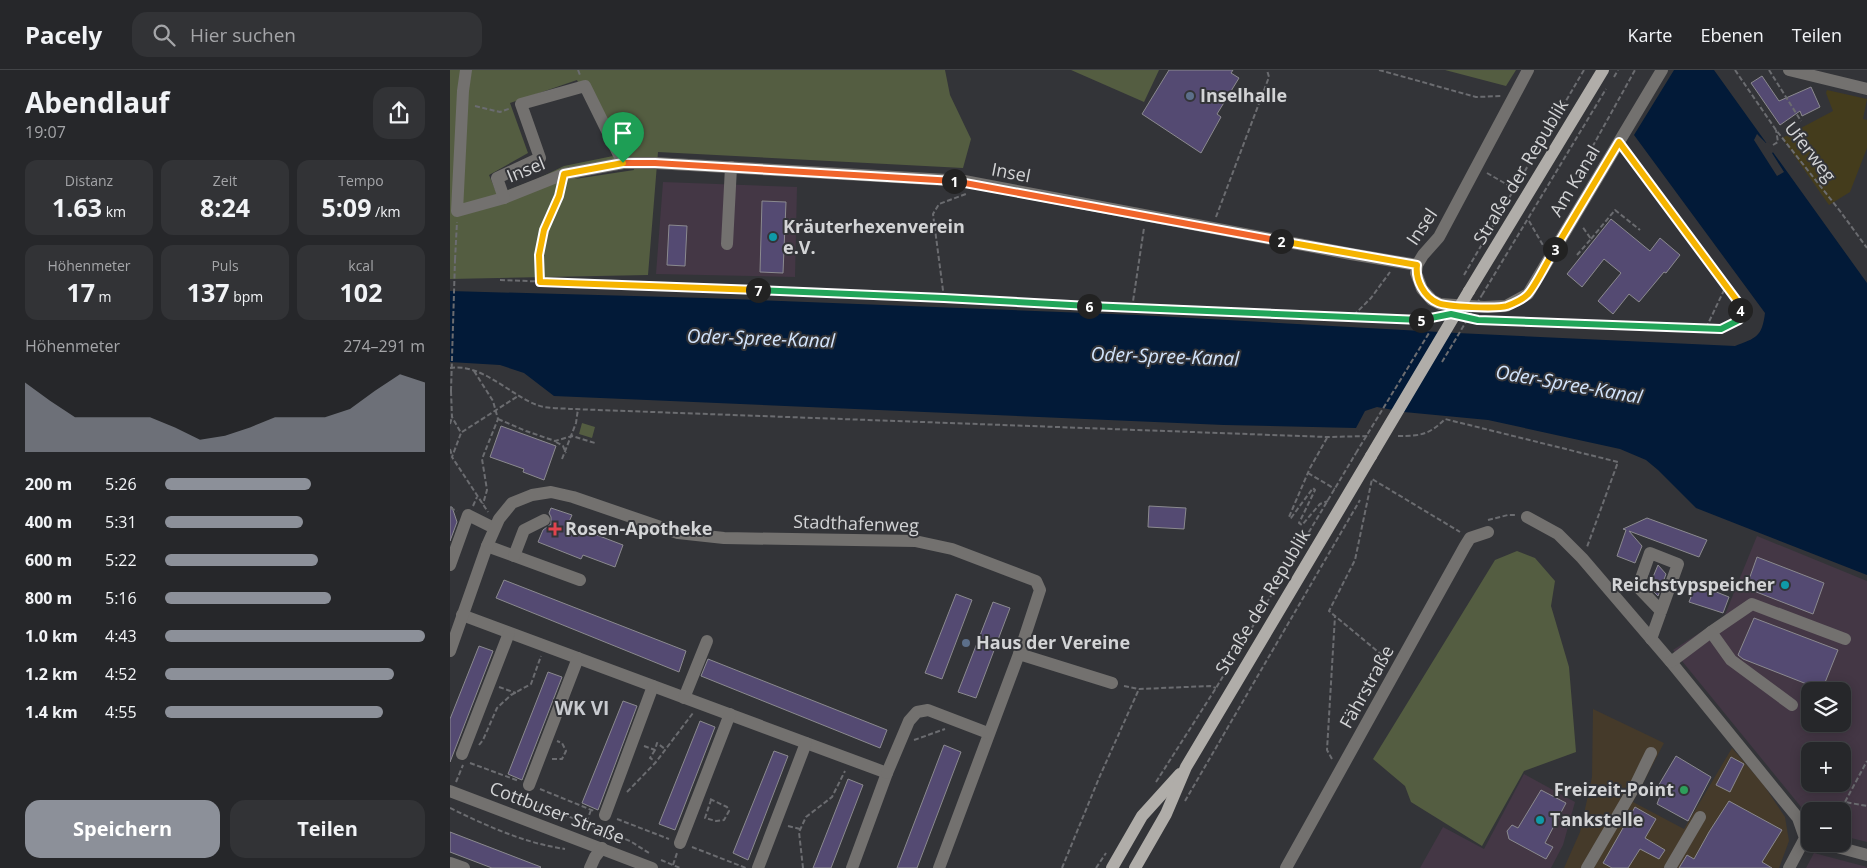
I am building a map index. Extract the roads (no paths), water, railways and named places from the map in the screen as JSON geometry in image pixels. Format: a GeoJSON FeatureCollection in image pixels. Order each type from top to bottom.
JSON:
{"type":"FeatureCollection","features":[{"type":"Feature","properties":{"kind":"main road","name":"Straße der Republik"},"geometry":{"type":"LineString","coordinates":[[1135,868],[1166,814],[1186,767],[1603,70]]}},
{"type":"Feature","properties":{"kind":"main road","name":"Straße der Republik"},"geometry":{"type":"LineString","coordinates":[[1112,868],[1142,816],[1186,767]]}},
{"type":"Feature","properties":{"kind":"street","name":"Insel"},"geometry":{"type":"LineString","coordinates":[[466,70],[462,104],[457,211],[504,198],[564,174],[623,163],[730,167],[964,182],[1417,265],[1423,255],[1440,237],[1528,70]]}},
{"type":"Feature","properties":{"kind":"street","name":"Am Kanal"},"geometry":{"type":"LineString","coordinates":[[1417,265],[1416,272],[1422,289],[1432,300],[1440,304],[1506,306],[1528,294],[1662,70]]}},
{"type":"Feature","properties":{"kind":"street"},"geometry":{"type":"LineString","coordinates":[[1790,70],[1867,89]]}},
{"type":"Feature","properties":{"kind":"street"},"geometry":{"type":"LineString","coordinates":[[504,198],[496,178],[540,158],[521,104],[585,86],[623,163]]}},
{"type":"Feature","properties":{"kind":"street"},"geometry":{"type":"LineString","coordinates":[[727,244],[730,167]]}},
{"type":"Feature","properties":{"kind":"street","name":"Stadthafenweg"},"geometry":{"type":"LineString","coordinates":[[496,523],[512,503],[532,495],[551,492],[574,497],[678,533],[724,538],[915,541],[952,549],[1036,581],[1040,590],[1019,654],[988,733],[940,868]]}},
{"type":"Feature","properties":{"kind":"street"},"geometry":{"type":"LineString","coordinates":[[450,565],[468,515],[496,523],[450,651]]}},
{"type":"Feature","properties":{"kind":"street"},"geometry":{"type":"LineString","coordinates":[[1527,517],[1558,534],[1582,558],[1671,662],[1798,818],[1801,824]]}},
{"type":"Feature","properties":{"kind":"street"},"geometry":{"type":"LineString","coordinates":[[514,556],[524,530],[544,520]]}},
{"type":"Feature","properties":{"kind":"street","name":"Fährstraße"},"geometry":{"type":"LineString","coordinates":[[1286,868],[1470,538],[1488,532]]}},
{"type":"Feature","properties":{"kind":"street"},"geometry":{"type":"LineString","coordinates":[[487,546],[580,580]]}},
{"type":"Feature","properties":{"kind":"street"},"geometry":{"type":"LineString","coordinates":[[1671,662],[1752,604],[1845,639]]}},
{"type":"Feature","properties":{"kind":"street"},"geometry":{"type":"LineString","coordinates":[[1651,639],[1661,611]]}},
{"type":"Feature","properties":{"kind":"street"},"geometry":{"type":"LineString","coordinates":[[462,615],[886,773]]}},
{"type":"Feature","properties":{"kind":"street"},"geometry":{"type":"LineString","coordinates":[[1711,632],[1731,660],[1792,705]]}},
{"type":"Feature","properties":{"kind":"street"},"geometry":{"type":"LineString","coordinates":[[462,754],[509,633]]}},
{"type":"Feature","properties":{"kind":"street"},"geometry":{"type":"LineString","coordinates":[[684,698],[707,641]]}},
{"type":"Feature","properties":{"kind":"street"},"geometry":{"type":"LineString","coordinates":[[1019,654],[1112,683]]}},
{"type":"Feature","properties":{"kind":"street"},"geometry":{"type":"LineString","coordinates":[[529,785],[578,658]]}},
{"type":"Feature","properties":{"kind":"street"},"geometry":{"type":"LineString","coordinates":[[605,814],[653,686]]}},
{"type":"Feature","properties":{"kind":"street"},"geometry":{"type":"LineString","coordinates":[[852,868],[886,773],[909,721],[916,712],[928,710],[988,733]]}},
{"type":"Feature","properties":{"kind":"street"},"geometry":{"type":"LineString","coordinates":[[680,843],[730,714]]}},
{"type":"Feature","properties":{"kind":"street"},"geometry":{"type":"LineString","coordinates":[[758,868],[806,743]]}},
{"type":"Feature","properties":{"kind":"street"},"geometry":{"type":"LineString","coordinates":[[1587,868],[1635,786],[1651,753]]}},
{"type":"Feature","properties":{"kind":"street","name":"Cottbuser Straße"},"geometry":{"type":"LineString","coordinates":[[453,788],[602,848],[654,863]]}},
{"type":"Feature","properties":{"kind":"street"},"geometry":{"type":"LineString","coordinates":[[1670,868],[1700,817]]}},
{"type":"Feature","properties":{"kind":"street"},"geometry":{"type":"LineString","coordinates":[[590,868],[594,857],[602,848]]}},
{"type":"Feature","properties":{"kind":"street"},"geometry":{"type":"LineString","coordinates":[[1789,868],[1801,850]]}},
{"type":"Feature","properties":{"kind":"street"},"geometry":{"type":"LineString","coordinates":[[1851,851],[1867,855]]}},
{"type":"Feature","properties":{"kind":"street"},"geometry":{"type":"LineString","coordinates":[[450,863],[464,868]]}},
{"type":"Feature","properties":{"kind":"water","name":"Oder-Spree-Kanal"},"geometry":{"type":"Polygon","coordinates":[[[1674,70],[1714,70],[1867,283],[1867,575],[1696,508],[1646,460],[1620,449],[1488,420],[1404,412],[1377,407],[1365,411],[1356,428],[1224,425],[554,396],[524,373],[500,365],[450,362],[450,291],[706,298],[1137,315],[1735,346],[1757,336],[1762,327],[1765,313],[1634,135],[1674,70]]]}},
{"type":"Feature","properties":{"kind":"place","name":"Inselhalle"},"geometry":{"type":"Point","coordinates":[1190,96]}},
{"type":"Feature","properties":{"kind":"place","name":"Kräuterhexenverein e.V."},"geometry":{"type":"Point","coordinates":[773,237]}},
{"type":"Feature","properties":{"kind":"place","name":"Rosen-Apotheke"},"geometry":{"type":"Point","coordinates":[555,529]}},
{"type":"Feature","properties":{"kind":"place","name":"Reichstypspeicher"},"geometry":{"type":"Point","coordinates":[1785,585]}},
{"type":"Feature","properties":{"kind":"place","name":"Haus der Vereine"},"geometry":{"type":"Point","coordinates":[966,643]}},
{"type":"Feature","properties":{"kind":"place","name":"Freizeit-Point"},"geometry":{"type":"Point","coordinates":[1684,790]}},
{"type":"Feature","properties":{"kind":"place","name":"Tankstelle"},"geometry":{"type":"Point","coordinates":[1540,820]}},
{"type":"Feature","properties":{"kind":"district","name":"WK VI"},"geometry":{"type":"Point","coordinates":[582,708]}}]}
